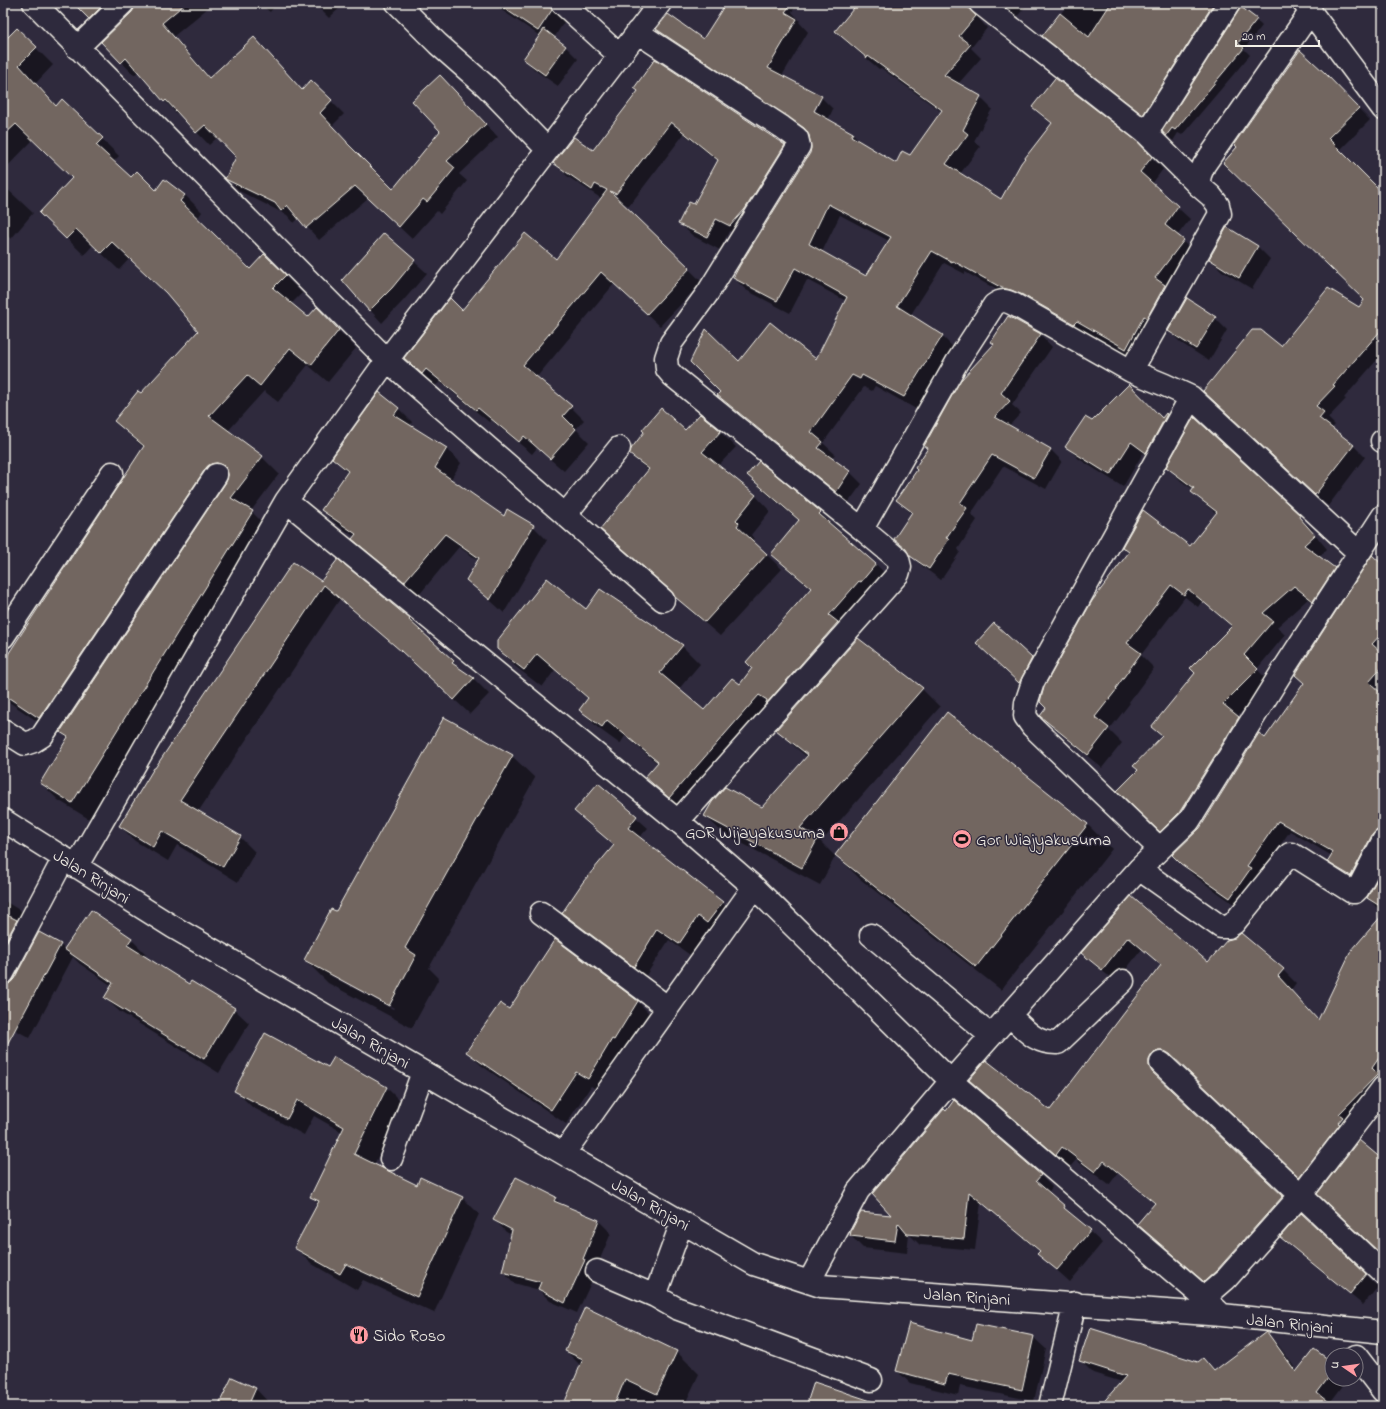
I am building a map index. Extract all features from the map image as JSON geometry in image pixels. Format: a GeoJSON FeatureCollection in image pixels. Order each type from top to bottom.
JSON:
{"type":"FeatureCollection","features":[{"type":"Feature","properties":{"kind":"street"},"geometry":{"type":"LineString","coordinates":[[34,3],[387,360],[663,600]]}},
{"type":"Feature","properties":{"kind":"street"},"geometry":{"type":"LineString","coordinates":[[78,48],[123,3]]}},
{"type":"Feature","properties":{"kind":"street"},"geometry":{"type":"LineString","coordinates":[[397,3],[438,44],[487,86],[547,149]]}},
{"type":"Feature","properties":{"kind":"street"},"geometry":{"type":"LineString","coordinates":[[562,3],[619,55]]}},
{"type":"Feature","properties":{"kind":"street"},"geometry":{"type":"LineString","coordinates":[[3,973],[286,501],[387,360],[660,3]]}},
{"type":"Feature","properties":{"kind":"street"},"geometry":{"type":"LineString","coordinates":[[980,3],[1146,133],[1211,196],[1218,205],[1220,214],[1131,371]]}},
{"type":"Feature","properties":{"kind":"street"},"geometry":{"type":"LineString","coordinates":[[1146,133],[1229,3]]}},
{"type":"Feature","properties":{"kind":"street"},"geometry":{"type":"LineString","coordinates":[[1198,185],[1204,165],[1308,7],[1383,109]]}},
{"type":"Feature","properties":{"kind":"street"},"geometry":{"type":"LineString","coordinates":[[637,32],[782,127],[797,138],[799,146],[707,294],[671,343],[666,358],[667,368],[673,376],[862,529],[898,560],[900,566],[898,574],[678,821]]}},
{"type":"Feature","properties":{"kind":"street"},"geometry":{"type":"LineString","coordinates":[[862,529],[957,362],[994,305],[999,301],[1007,301],[1131,371],[1191,397],[1358,553]]}},
{"type":"Feature","properties":{"kind":"street"},"geometry":{"type":"LineString","coordinates":[[1160,849],[1032,726],[1025,716],[1026,703],[1033,682],[1191,397]]}},
{"type":"Feature","properties":{"kind":"street"},"geometry":{"type":"LineString","coordinates":[[565,515],[619,448]]}},
{"type":"Feature","properties":{"kind":"street"},"geometry":{"type":"LineString","coordinates":[[3,637],[112,473]]}},
{"type":"Feature","properties":{"kind":"street"},"geometry":{"type":"LineString","coordinates":[[3,730],[25,744],[42,736],[216,474]]}},
{"type":"Feature","properties":{"kind":"street"},"geometry":{"type":"LineString","coordinates":[[286,501],[678,821],[754,887],[950,1081],[1222,1315]]}},
{"type":"Feature","properties":{"kind":"street"},"geometry":{"type":"LineString","coordinates":[[808,1282],[858,1191],[950,1081],[1139,869],[1189,821],[1285,667],[1383,516]]}},
{"type":"Feature","properties":{"kind":"street","name":"Jalan Rinjani"},"geometry":{"type":"LineString","coordinates":[[3,820],[173,927],[754,1264],[821,1286],[1222,1315],[1334,1327],[1380,1326]]}},
{"type":"Feature","properties":{"kind":"street"},"geometry":{"type":"LineString","coordinates":[[1139,869],[1221,927],[1228,927],[1234,923],[1290,854],[1352,892],[1355,892],[1383,841]]}},
{"type":"Feature","properties":{"kind":"street"},"geometry":{"type":"LineString","coordinates":[[564,1153],[754,887]]}},
{"type":"Feature","properties":{"kind":"street"},"geometry":{"type":"LineString","coordinates":[[541,913],[668,1007]]}},
{"type":"Feature","properties":{"kind":"street"},"geometry":{"type":"LineString","coordinates":[[871,935],[991,1036]]}},
{"type":"Feature","properties":{"kind":"street"},"geometry":{"type":"LineString","coordinates":[[1009,1015],[1038,1040],[1048,1044],[1058,1043],[1123,981]]}},
{"type":"Feature","properties":{"kind":"street"},"geometry":{"type":"LineString","coordinates":[[1161,1063],[1383,1274]]}},
{"type":"Feature","properties":{"kind":"street"},"geometry":{"type":"LineString","coordinates":[[391,1159],[423,1072]]}},
{"type":"Feature","properties":{"kind":"street"},"geometry":{"type":"LineString","coordinates":[[1204,1298],[1226,1279],[1300,1196],[1383,1088]]}},
{"type":"Feature","properties":{"kind":"street"},"geometry":{"type":"LineString","coordinates":[[655,1296],[682,1222]]}},
{"type":"Feature","properties":{"kind":"street"},"geometry":{"type":"LineString","coordinates":[[597,1271],[655,1296],[676,1308],[871,1380]]}},
{"type":"Feature","properties":{"kind":"street"},"geometry":{"type":"LineString","coordinates":[[1050,1406],[1075,1304]]}},
{"type":"Feature","properties":{"kind":"street"},"geometry":{"type":"LineString","coordinates":[[1334,1327],[1350,1347]]}},
{"type":"Feature","properties":{"kind":"street"},"geometry":{"type":"LineString","coordinates":[[1364,1366],[1383,1391]]}},
{"type":"Feature","properties":{"kind":"building"},"geometry":{"type":"Polygon","coordinates":[[[73,3],[105,3],[89,19],[73,3]]]}},
{"type":"Feature","properties":{"kind":"building"},"geometry":{"type":"Polygon","coordinates":[[[135,3],[186,3],[162,23],[209,78],[254,37],[302,90],[311,80],[332,100],[320,113],[347,143],[393,189],[440,131],[412,101],[440,75],[486,124],[447,161],[455,168],[427,202],[423,199],[399,227],[355,186],[306,228],[287,205],[281,211],[275,203],[225,179],[236,157],[205,125],[196,133],[166,100],[164,102],[126,58],[121,63],[101,42],[132,12],[135,7],[135,3]]]}},
{"type":"Feature","properties":{"kind":"building"},"geometry":{"type":"Polygon","coordinates":[[[496,3],[550,3],[552,10],[538,31],[496,3]]]}},
{"type":"Feature","properties":{"kind":"building"},"geometry":{"type":"Polygon","coordinates":[[[726,3],[792,3],[785,12],[797,19],[768,68],[822,96],[814,111],[853,133],[851,136],[896,163],[902,151],[910,155],[942,110],[868,56],[867,58],[835,31],[858,3],[968,3],[969,8],[976,16],[959,36],[970,45],[944,75],[981,96],[963,130],[968,134],[946,164],[1001,199],[1021,163],[1052,123],[1032,107],[1055,78],[1138,142],[1152,157],[1140,172],[1178,206],[1165,225],[1184,240],[1155,278],[1165,285],[1147,318],[1144,316],[1126,349],[1077,321],[1074,324],[1023,295],[1002,288],[932,251],[897,306],[943,335],[904,397],[862,375],[860,379],[852,375],[811,432],[823,442],[818,448],[850,471],[836,492],[717,395],[720,392],[690,362],[706,329],[739,361],[770,322],[816,359],[847,297],[795,268],[777,301],[733,278],[810,153],[811,148],[809,135],[804,128],[656,29],[668,14],[703,39],[726,3]],[[828,204],[809,244],[866,276],[891,237],[828,204]]]}},
{"type":"Feature","properties":{"kind":"building"},"geometry":{"type":"Polygon","coordinates":[[[1111,3],[1214,3],[1143,115],[1042,36],[1060,13],[1089,37],[1111,3]]]}},
{"type":"Feature","properties":{"kind":"building"},"geometry":{"type":"Polygon","coordinates":[[[1241,7],[1257,19],[1238,43],[1244,48],[1175,130],[1172,128],[1166,136],[1162,131],[1241,7]]]}},
{"type":"Feature","properties":{"kind":"building"},"geometry":{"type":"Polygon","coordinates":[[[17,28],[37,47],[19,65],[56,106],[62,99],[103,138],[96,145],[131,177],[137,171],[156,190],[164,179],[185,195],[180,201],[250,269],[264,254],[286,275],[273,288],[308,317],[317,307],[339,330],[311,365],[290,348],[260,386],[247,375],[209,416],[263,456],[231,498],[253,511],[72,803],[40,783],[68,737],[60,732],[226,482],[228,475],[227,469],[223,465],[217,463],[211,464],[206,468],[39,718],[3,694],[3,662],[144,446],[114,421],[138,391],[141,393],[198,331],[166,293],[112,242],[101,253],[76,229],[66,239],[39,213],[72,178],[16,124],[3,136],[3,42],[17,28]]]}},
{"type":"Feature","properties":{"kind":"building"},"geometry":{"type":"Polygon","coordinates":[[[544,29],[566,46],[545,75],[523,59],[544,29]]]}},
{"type":"Feature","properties":{"kind":"building"},"geometry":{"type":"Polygon","coordinates":[[[1300,50],[1359,108],[1328,138],[1383,193],[1383,328],[1333,385],[1335,386],[1316,406],[1324,412],[1319,418],[1354,445],[1315,495],[1203,391],[1252,330],[1261,330],[1281,346],[1328,288],[1359,307],[1364,300],[1223,163],[1237,147],[1234,144],[1300,50]]]}},
{"type":"Feature","properties":{"kind":"building"},"geometry":{"type":"Polygon","coordinates":[[[655,59],[785,145],[745,209],[730,226],[716,219],[707,237],[678,224],[689,202],[694,204],[718,160],[671,122],[616,194],[610,191],[690,268],[647,314],[601,272],[523,365],[572,406],[563,416],[576,429],[550,459],[524,436],[519,442],[478,408],[476,410],[426,369],[422,374],[404,358],[450,298],[462,310],[525,233],[556,259],[607,190],[595,184],[592,190],[553,163],[574,137],[593,150],[638,91],[634,88],[655,59]]]}},
{"type":"Feature","properties":{"kind":"building"},"geometry":{"type":"Polygon","coordinates":[[[1227,227],[1258,246],[1239,278],[1209,259],[1227,227]]]}},
{"type":"Feature","properties":{"kind":"building"},"geometry":{"type":"Polygon","coordinates":[[[384,233],[415,260],[392,288],[369,311],[342,280],[384,233]]]}},
{"type":"Feature","properties":{"kind":"building"},"geometry":{"type":"Polygon","coordinates":[[[1187,298],[1216,317],[1196,349],[1168,331],[1187,298]]]}},
{"type":"Feature","properties":{"kind":"building"},"geometry":{"type":"Polygon","coordinates":[[[1008,316],[1041,334],[1001,393],[1010,401],[995,417],[1051,449],[1034,478],[992,455],[960,503],[967,508],[946,538],[949,539],[929,569],[910,556],[906,549],[894,539],[912,512],[896,500],[917,470],[915,468],[928,448],[924,446],[960,381],[994,344],[991,342],[1008,316]]]}},
{"type":"Feature","properties":{"kind":"building"},"geometry":{"type":"Polygon","coordinates":[[[1129,384],[1162,418],[1166,413],[1167,414],[1146,453],[1131,442],[1110,475],[1065,447],[1085,417],[1092,421],[1129,384]]]}},
{"type":"Feature","properties":{"kind":"building"},"geometry":{"type":"Polygon","coordinates":[[[379,392],[399,408],[394,415],[447,448],[435,468],[504,516],[507,509],[534,525],[490,600],[466,580],[479,558],[445,534],[404,582],[352,539],[356,534],[321,510],[348,471],[332,458],[379,392]]]}},
{"type":"Feature","properties":{"kind":"building"},"geometry":{"type":"Polygon","coordinates":[[[661,408],[685,430],[700,414],[721,431],[702,452],[756,495],[736,520],[739,523],[737,526],[767,554],[705,622],[600,529],[649,469],[629,454],[644,432],[642,430],[661,408]]]}},
{"type":"Feature","properties":{"kind":"building"},"geometry":{"type":"Polygon","coordinates":[[[1194,417],[1300,515],[1299,517],[1315,535],[1304,545],[1335,568],[1313,601],[1294,586],[1263,613],[1273,621],[1244,655],[1258,669],[1223,704],[1239,717],[1179,813],[1160,832],[1117,791],[1138,770],[1133,766],[1162,736],[1151,727],[1195,673],[1190,668],[1232,626],[1188,589],[1184,595],[1171,585],[1127,643],[1141,653],[1116,688],[1117,689],[1095,717],[1109,728],[1088,755],[1040,716],[1046,708],[1040,702],[1044,687],[1092,601],[1129,552],[1122,547],[1143,510],[1190,546],[1217,512],[1191,492],[1194,488],[1166,467],[1194,417]]]}},
{"type":"Feature","properties":{"kind":"building"},"geometry":{"type":"Polygon","coordinates":[[[759,461],[821,512],[819,514],[876,564],[829,615],[838,622],[765,705],[767,700],[759,695],[669,798],[645,777],[658,762],[607,720],[602,727],[579,710],[588,698],[537,654],[524,670],[497,649],[497,641],[547,578],[586,609],[600,589],[683,645],[660,673],[704,710],[732,678],[740,684],[752,668],[746,662],[811,588],[771,554],[799,520],[747,475],[759,461]]]}},
{"type":"Feature","properties":{"kind":"building"},"geometry":{"type":"Polygon","coordinates":[[[1372,555],[1383,565],[1383,632],[1372,644],[1383,654],[1383,666],[1369,682],[1383,695],[1383,829],[1377,830],[1372,835],[1351,876],[1327,862],[1333,852],[1278,821],[1247,866],[1251,868],[1230,898],[1181,864],[1172,855],[1200,828],[1259,733],[1265,738],[1304,683],[1295,675],[1372,555]]]}},
{"type":"Feature","properties":{"kind":"building"},"geometry":{"type":"Polygon","coordinates":[[[338,559],[410,619],[409,620],[454,661],[452,663],[474,678],[454,700],[401,651],[324,585],[180,800],[241,836],[223,867],[162,831],[153,847],[119,826],[154,768],[293,562],[321,581],[338,559]]]}},
{"type":"Feature","properties":{"kind":"building"},"geometry":{"type":"Polygon","coordinates":[[[994,623],[1032,658],[1019,683],[976,643],[994,623]]]}},
{"type":"Feature","properties":{"kind":"building"},"geometry":{"type":"Polygon","coordinates":[[[858,638],[923,688],[800,828],[818,838],[802,868],[704,816],[712,802],[725,787],[762,807],[808,755],[776,730],[858,638]]]}},
{"type":"Feature","properties":{"kind":"building","name":"Gor Wiajyakusuma"},"geometry":{"type":"Polygon","coordinates":[[[947,712],[1088,824],[976,967],[835,855],[947,712]]]}},
{"type":"Feature","properties":{"kind":"building"},"geometry":{"type":"Polygon","coordinates":[[[444,717],[513,755],[405,948],[416,955],[389,1006],[304,960],[331,909],[336,911],[444,717]]]}},
{"type":"Feature","properties":{"kind":"building"},"geometry":{"type":"Polygon","coordinates":[[[598,783],[637,816],[628,828],[723,902],[707,923],[698,916],[679,944],[657,929],[634,967],[562,913],[583,882],[614,845],[574,811],[598,783]]]}},
{"type":"Feature","properties":{"kind":"building"},"geometry":{"type":"Polygon","coordinates":[[[1383,868],[1383,908],[1367,898],[1383,868]]]}},
{"type":"Feature","properties":{"kind":"building"},"geometry":{"type":"Polygon","coordinates":[[[1131,896],[1208,962],[1227,940],[1235,938],[1241,933],[1284,969],[1278,976],[1318,1020],[1351,951],[1383,914],[1383,1052],[1372,1068],[1378,1074],[1339,1114],[1343,1117],[1338,1123],[1340,1124],[1299,1177],[1170,1054],[1164,1051],[1158,1051],[1152,1054],[1149,1060],[1149,1066],[1152,1072],[1283,1196],[1217,1270],[1204,1282],[1137,1224],[1155,1203],[1104,1161],[1095,1172],[1062,1147],[1056,1155],[969,1080],[986,1060],[1050,1110],[1161,965],[1128,937],[1102,970],[1081,953],[1131,896]]]}},
{"type":"Feature","properties":{"kind":"building"},"geometry":{"type":"Polygon","coordinates":[[[91,910],[132,938],[127,945],[189,984],[191,981],[235,1008],[204,1059],[104,998],[113,983],[64,949],[91,910]]]}},
{"type":"Feature","properties":{"kind":"building"},"geometry":{"type":"Polygon","coordinates":[[[3,913],[17,920],[3,946],[3,913]]]}},
{"type":"Feature","properties":{"kind":"building"},"geometry":{"type":"Polygon","coordinates":[[[39,932],[61,944],[3,1052],[3,985],[9,984],[14,979],[39,932]]]}},
{"type":"Feature","properties":{"kind":"building"},"geometry":{"type":"Polygon","coordinates":[[[555,939],[638,1001],[614,1040],[612,1039],[588,1079],[576,1072],[551,1110],[466,1052],[500,1003],[509,1009],[555,939]]]}},
{"type":"Feature","properties":{"kind":"building"},"geometry":{"type":"Polygon","coordinates":[[[265,1033],[328,1067],[334,1057],[387,1087],[354,1154],[417,1185],[420,1177],[463,1197],[417,1297],[346,1264],[340,1274],[294,1248],[319,1201],[310,1197],[344,1127],[297,1100],[287,1119],[234,1091],[265,1033]]]}},
{"type":"Feature","properties":{"kind":"building"},"geometry":{"type":"Polygon","coordinates":[[[954,1100],[1041,1175],[1036,1181],[1065,1206],[1064,1208],[1091,1230],[1057,1270],[1037,1254],[1040,1251],[969,1192],[964,1239],[907,1234],[898,1223],[895,1241],[850,1236],[861,1212],[891,1215],[872,1194],[944,1109],[946,1111],[954,1100]]]}},
{"type":"Feature","properties":{"kind":"building"},"geometry":{"type":"Polygon","coordinates":[[[1359,1140],[1383,1160],[1382,1255],[1317,1194],[1359,1140]]]}},
{"type":"Feature","properties":{"kind":"building"},"geometry":{"type":"Polygon","coordinates":[[[516,1177],[556,1197],[554,1201],[599,1220],[583,1259],[585,1260],[565,1303],[538,1289],[541,1282],[502,1272],[512,1230],[493,1220],[516,1177]]]}},
{"type":"Feature","properties":{"kind":"building"},"geometry":{"type":"Polygon","coordinates":[[[1301,1213],[1366,1274],[1350,1294],[1280,1237],[1301,1213]]]}},
{"type":"Feature","properties":{"kind":"building"},"geometry":{"type":"Polygon","coordinates":[[[585,1307],[677,1351],[657,1394],[625,1379],[614,1406],[563,1406],[583,1359],[565,1351],[585,1307]]]}},
{"type":"Feature","properties":{"kind":"building"},"geometry":{"type":"Polygon","coordinates":[[[909,1323],[972,1340],[976,1324],[1034,1336],[1022,1390],[948,1374],[945,1384],[896,1371],[909,1323]]]}},
{"type":"Feature","properties":{"kind":"building"},"geometry":{"type":"Polygon","coordinates":[[[1090,1328],[1198,1362],[1203,1358],[1214,1371],[1267,1332],[1296,1372],[1314,1349],[1324,1356],[1324,1384],[1317,1393],[1333,1406],[1100,1406],[1126,1376],[1079,1361],[1090,1328]]]}},
{"type":"Feature","properties":{"kind":"building"},"geometry":{"type":"Polygon","coordinates":[[[232,1377],[256,1388],[248,1406],[218,1406],[232,1377]]]}},
{"type":"Feature","properties":{"kind":"building"},"geometry":{"type":"Polygon","coordinates":[[[814,1382],[874,1402],[873,1406],[806,1406],[814,1382]]]}},
{"type":"Feature","properties":{"kind":"railway"},"geometry":{"type":"LineString","coordinates":[[1378,3],[1383,10]]}},
{"type":"Feature","properties":{"kind":"place","name":"GOR Wijayakusuma"},"geometry":{"type":"Point","coordinates":[839,832]}},
{"type":"Feature","properties":{"kind":"place","name":"Gor Wiajyakusuma"},"geometry":{"type":"Point","coordinates":[962,839]}},
{"type":"Feature","properties":{"kind":"place","name":"Sido Roso"},"geometry":{"type":"Point","coordinates":[359,1335]}}]}
